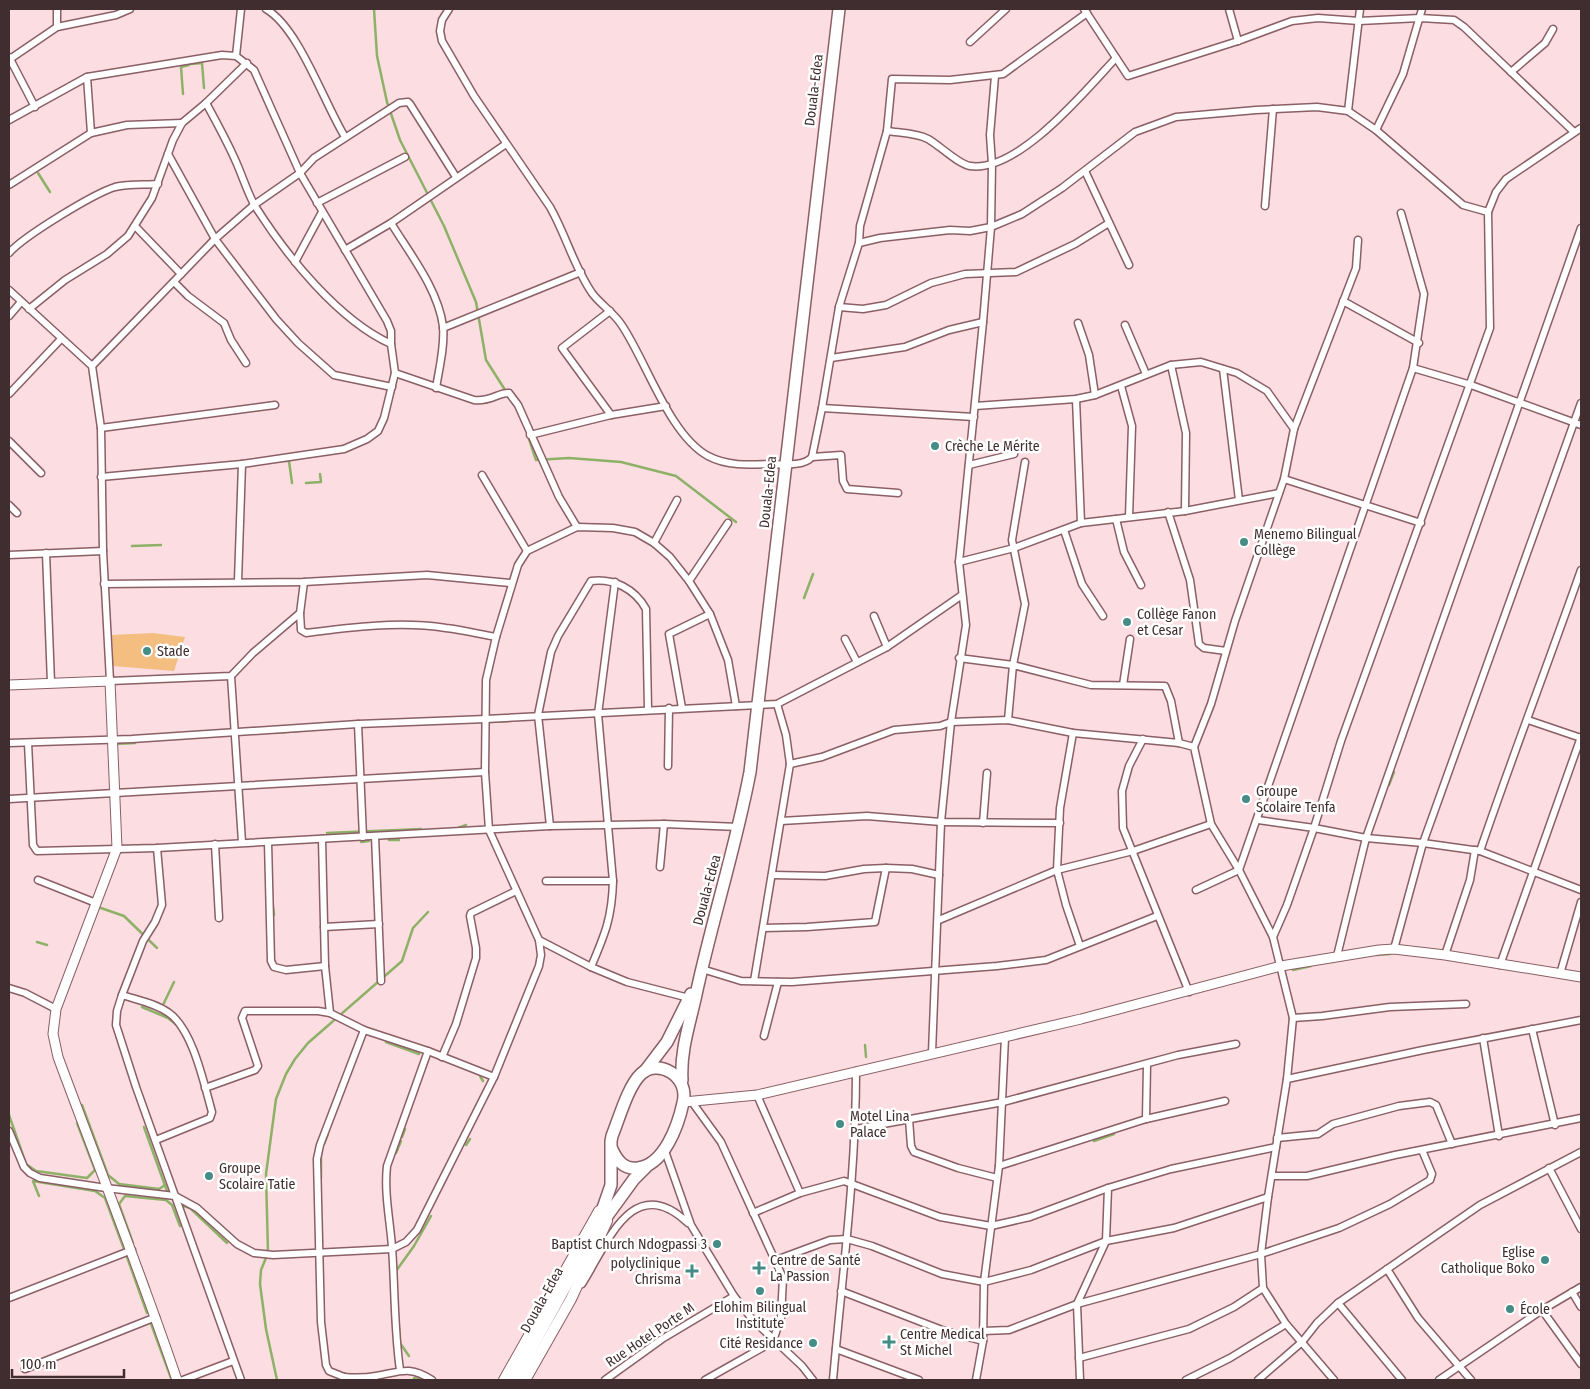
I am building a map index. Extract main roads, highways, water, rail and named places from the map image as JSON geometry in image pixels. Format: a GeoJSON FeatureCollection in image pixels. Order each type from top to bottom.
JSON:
{"type":"FeatureCollection","features":[{"type":"Feature","properties":{"kind":"highway","name":"Douala-Edea"},"geometry":{"type":"LineString","coordinates":[[701,972],[740,827],[759,705],[839,9]]}},
{"type":"Feature","properties":{"kind":"highway"},"geometry":{"type":"LineString","coordinates":[[612,1199],[612,1136],[634,1083],[667,1042],[701,972]]}},
{"type":"Feature","properties":{"kind":"highway"},"geometry":{"type":"LineString","coordinates":[[688,1102],[682,1080],[684,1046],[701,972]]}},
{"type":"Feature","properties":{"kind":"highway"},"geometry":{"type":"LineString","coordinates":[[645,1071],[668,1071],[682,1080]]}},
{"type":"Feature","properties":{"kind":"highway","name":"Douala-Edea"},"geometry":{"type":"LineString","coordinates":[[514,1380],[612,1199],[646,1167],[655,1162],[664,1151],[688,1102]]}},
{"type":"Feature","properties":{"kind":"highway"},"geometry":{"type":"LineString","coordinates":[[611,1147],[620,1162],[634,1168],[646,1167]]}},
{"type":"Feature","properties":{"kind":"main road"},"geometry":{"type":"LineString","coordinates":[[9,685],[110,682],[117,848],[56,1009],[53,1034],[58,1057],[106,1188],[132,1250],[177,1380]]}},
{"type":"Feature","properties":{"kind":"main road"},"geometry":{"type":"LineString","coordinates":[[688,1102],[757,1095],[1189,992],[1281,966],[1337,956],[1394,949],[1445,955],[1581,977]]}},
{"type":"Feature","properties":{"kind":"main road"},"geometry":{"type":"LineString","coordinates":[[525,1380],[571,1299],[612,1199]]}},
{"type":"Feature","properties":{"kind":"main road"},"geometry":{"type":"LineString","coordinates":[[504,1380],[612,1199]]}},
{"type":"Feature","properties":{"kind":"waterway"},"geometry":{"type":"LineString","coordinates":[[374,9],[377,56],[387,102],[400,140],[444,226],[476,302],[486,360],[507,393]]}},
{"type":"Feature","properties":{"kind":"waterway"},"geometry":{"type":"LineString","coordinates":[[191,64],[202,63],[204,88]]}},
{"type":"Feature","properties":{"kind":"waterway"},"geometry":{"type":"LineString","coordinates":[[183,94],[181,67],[189,65]]}},
{"type":"Feature","properties":{"kind":"waterway"},"geometry":{"type":"LineString","coordinates":[[38,173],[50,192]]}},
{"type":"Feature","properties":{"kind":"waterway"},"geometry":{"type":"LineString","coordinates":[[528,436],[536,460],[569,458],[621,462],[676,476],[736,522]]}},
{"type":"Feature","properties":{"kind":"waterway"},"geometry":{"type":"LineString","coordinates":[[280,461],[289,461],[292,483]]}},
{"type":"Feature","properties":{"kind":"waterway"},"geometry":{"type":"LineString","coordinates":[[306,483],[321,482],[320,474]]}},
{"type":"Feature","properties":{"kind":"waterway"},"geometry":{"type":"LineString","coordinates":[[132,546],[161,545]]}},
{"type":"Feature","properties":{"kind":"waterway"},"geometry":{"type":"LineString","coordinates":[[804,598],[813,574]]}},
{"type":"Feature","properties":{"kind":"waterway"},"geometry":{"type":"LineString","coordinates":[[490,722],[511,721]]}},
{"type":"Feature","properties":{"kind":"waterway"},"geometry":{"type":"LineString","coordinates":[[275,733],[299,731]]}},
{"type":"Feature","properties":{"kind":"waterway"},"geometry":{"type":"LineString","coordinates":[[114,744],[135,743]]}},
{"type":"Feature","properties":{"kind":"waterway"},"geometry":{"type":"LineString","coordinates":[[1389,785],[1394,772]]}},
{"type":"Feature","properties":{"kind":"waterway"},"geometry":{"type":"LineString","coordinates":[[458,828],[466,825]]}},
{"type":"Feature","properties":{"kind":"waterway"},"geometry":{"type":"LineString","coordinates":[[327,833],[421,829]]}},
{"type":"Feature","properties":{"kind":"waterway"},"geometry":{"type":"LineString","coordinates":[[389,840],[399,840]]}},
{"type":"Feature","properties":{"kind":"waterway"},"geometry":{"type":"LineString","coordinates":[[361,842],[369,841]]}},
{"type":"Feature","properties":{"kind":"waterway"},"geometry":{"type":"LineString","coordinates":[[99,905],[98,907],[124,916],[157,948]]}},
{"type":"Feature","properties":{"kind":"waterway"},"geometry":{"type":"LineString","coordinates":[[273,907],[274,915]]}},
{"type":"Feature","properties":{"kind":"waterway"},"geometry":{"type":"LineString","coordinates":[[277,1380],[266,1329],[260,1284],[261,1270],[268,1253],[266,1174],[276,1099],[286,1074],[308,1043],[402,961],[413,928],[428,912]]}},
{"type":"Feature","properties":{"kind":"waterway"},"geometry":{"type":"LineString","coordinates":[[37,942],[47,945]]}},
{"type":"Feature","properties":{"kind":"waterway"},"geometry":{"type":"LineString","coordinates":[[1377,955],[1390,954]]}},
{"type":"Feature","properties":{"kind":"waterway"},"geometry":{"type":"LineString","coordinates":[[1293,970],[1311,966]]}},
{"type":"Feature","properties":{"kind":"waterway"},"geometry":{"type":"LineString","coordinates":[[163,1005],[174,982]]}},
{"type":"Feature","properties":{"kind":"waterway"},"geometry":{"type":"LineString","coordinates":[[142,1007],[168,1018],[178,1026]]}},
{"type":"Feature","properties":{"kind":"waterway"},"geometry":{"type":"LineString","coordinates":[[386,1042],[419,1054]]}},
{"type":"Feature","properties":{"kind":"waterway"},"geometry":{"type":"LineString","coordinates":[[865,1045],[866,1057]]}},
{"type":"Feature","properties":{"kind":"waterway"},"geometry":{"type":"LineString","coordinates":[[480,1076],[483,1081]]}},
{"type":"Feature","properties":{"kind":"waterway"},"geometry":{"type":"LineString","coordinates":[[82,1105],[108,1175],[119,1184],[159,1189],[165,1185]]}},
{"type":"Feature","properties":{"kind":"waterway"},"geometry":{"type":"LineString","coordinates":[[9,1115],[26,1164],[36,1171],[87,1178],[95,1170],[77,1123]]}},
{"type":"Feature","properties":{"kind":"waterway"},"geometry":{"type":"LineString","coordinates":[[144,1127],[167,1191]]}},
{"type":"Feature","properties":{"kind":"waterway"},"geometry":{"type":"LineString","coordinates":[[402,1137],[405,1129]]}},
{"type":"Feature","properties":{"kind":"waterway"},"geometry":{"type":"LineString","coordinates":[[324,1144],[328,1134]]}},
{"type":"Feature","properties":{"kind":"waterway"},"geometry":{"type":"LineString","coordinates":[[1094,1141],[1114,1134]]}},
{"type":"Feature","properties":{"kind":"waterway"},"geometry":{"type":"LineString","coordinates":[[466,1145],[470,1139]]}},
{"type":"Feature","properties":{"kind":"waterway"},"geometry":{"type":"LineString","coordinates":[[396,1153],[401,1141]]}},
{"type":"Feature","properties":{"kind":"waterway"},"geometry":{"type":"LineString","coordinates":[[321,1154],[321,1178]]}},
{"type":"Feature","properties":{"kind":"waterway"},"geometry":{"type":"LineString","coordinates":[[39,1196],[33,1181],[95,1191],[105,1198],[124,1249]]}},
{"type":"Feature","properties":{"kind":"waterway"},"geometry":{"type":"LineString","coordinates":[[133,1243],[119,1204],[125,1196],[166,1200],[172,1205],[180,1226]]}},
{"type":"Feature","properties":{"kind":"waterway"},"geometry":{"type":"LineString","coordinates":[[183,1206],[190,1208],[227,1243]]}},
{"type":"Feature","properties":{"kind":"waterway"},"geometry":{"type":"LineString","coordinates":[[396,1271],[414,1246],[431,1216]]}},
{"type":"Feature","properties":{"kind":"waterway"},"geometry":{"type":"LineString","coordinates":[[127,1257],[147,1313]]}},
{"type":"Feature","properties":{"kind":"waterway"},"geometry":{"type":"LineString","coordinates":[[141,1267],[149,1288]]}},
{"type":"Feature","properties":{"kind":"waterway"},"geometry":{"type":"LineString","coordinates":[[398,1313],[400,1343],[409,1356]]}},
{"type":"Feature","properties":{"kind":"waterway"},"geometry":{"type":"LineString","coordinates":[[150,1321],[171,1378]]}},
{"type":"Feature","properties":{"kind":"waterway"},"geometry":{"type":"LineString","coordinates":[[414,1378],[422,1380]]}},
{"type":"Feature","properties":{"kind":"place","name":"Crèche Le Mérite"},"geometry":{"type":"Point","coordinates":[935,446]}},
{"type":"Feature","properties":{"kind":"place","name":"Menemo Bilingual Collège"},"geometry":{"type":"Point","coordinates":[1244,542]}},
{"type":"Feature","properties":{"kind":"place","name":"Collège Fanon et Cesar"},"geometry":{"type":"Point","coordinates":[1127,622]}},
{"type":"Feature","properties":{"kind":"place","name":"Stade"},"geometry":{"type":"Point","coordinates":[147,651]}},
{"type":"Feature","properties":{"kind":"place","name":"Groupe Scolaire Tenfa"},"geometry":{"type":"Point","coordinates":[1246,799]}},
{"type":"Feature","properties":{"kind":"place","name":"Motel Lina Palace"},"geometry":{"type":"Point","coordinates":[840,1124]}},
{"type":"Feature","properties":{"kind":"place","name":"Groupe Scolaire Tatie"},"geometry":{"type":"Point","coordinates":[209,1176]}},
{"type":"Feature","properties":{"kind":"place","name":"Baptist Church Ndogpassi 3"},"geometry":{"type":"Point","coordinates":[717,1244]}},
{"type":"Feature","properties":{"kind":"place","name":"Eglise Catholique Boko"},"geometry":{"type":"Point","coordinates":[1545,1260]}},
{"type":"Feature","properties":{"kind":"place","name":"Centre de Santé La Passion"},"geometry":{"type":"Point","coordinates":[759,1268]}},
{"type":"Feature","properties":{"kind":"place","name":"polyclinique Chrisma"},"geometry":{"type":"Point","coordinates":[692,1271]}},
{"type":"Feature","properties":{"kind":"place","name":"Elohim Bilingual Institute"},"geometry":{"type":"Point","coordinates":[760,1291]}},
{"type":"Feature","properties":{"kind":"place","name":"École"},"geometry":{"type":"Point","coordinates":[1510,1309]}},
{"type":"Feature","properties":{"kind":"place","name":"Centre Medical St Michel"},"geometry":{"type":"Point","coordinates":[889,1342]}},
{"type":"Feature","properties":{"kind":"place","name":"Cité Residance"},"geometry":{"type":"Point","coordinates":[813,1343]}}]}
